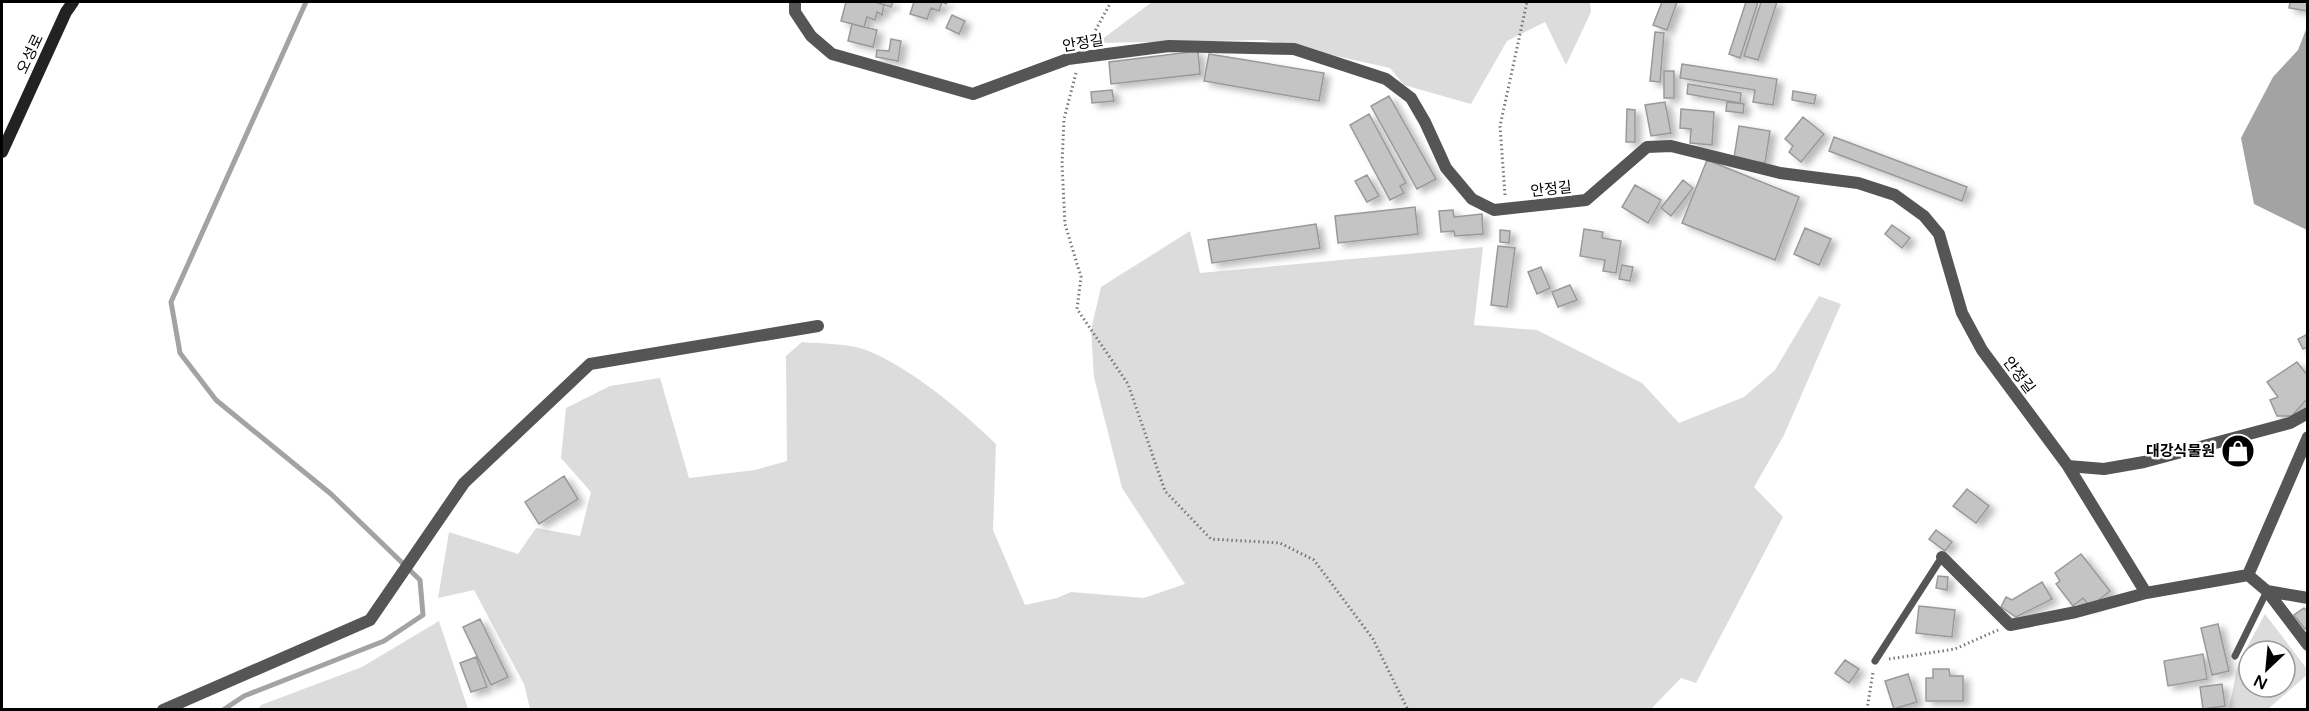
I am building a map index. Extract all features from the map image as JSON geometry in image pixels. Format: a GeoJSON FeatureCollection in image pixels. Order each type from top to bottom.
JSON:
{"type":"FeatureCollection","features":[{"type":"Feature","properties":{"kind":"main road","name":"오성로"},"geometry":{"type":"LineString","coordinates":[[2,152],[66,12],[73,2]]}},
{"type":"Feature","properties":{"kind":"street","name":"안정길"},"geometry":{"type":"LineString","coordinates":[[795,2],[795,12],[806,28],[832,54],[973,94],[1068,59],[1169,46],[1294,49],[1386,79],[1411,98],[1446,168],[1472,199],[1494,210],[1586,200],[1647,147],[1671,146],[1780,173],[1858,183],[1895,195],[1924,216],[1939,234],[1962,313],[1982,350],[2068,466],[2146,593]]}},
{"type":"Feature","properties":{"kind":"street"},"geometry":{"type":"LineString","coordinates":[[163,710],[370,620],[464,483],[590,364],[818,326]]}},
{"type":"Feature","properties":{"kind":"street"},"geometry":{"type":"LineString","coordinates":[[2068,466],[2104,469],[2144,462],[2290,423],[2307,413]]}},
{"type":"Feature","properties":{"kind":"street"},"geometry":{"type":"LineString","coordinates":[[2248,575],[2307,437]]}},
{"type":"Feature","properties":{"kind":"street"},"geometry":{"type":"LineString","coordinates":[[1942,557],[2010,625],[2076,612],[2146,593],[2248,575]]}},
{"type":"Feature","properties":{"kind":"street"},"geometry":{"type":"LineString","coordinates":[[2248,575],[2267,591],[2307,645]]}},
{"type":"Feature","properties":{"kind":"street"},"geometry":{"type":"LineString","coordinates":[[2267,591],[2307,598]]}},
{"type":"Feature","properties":{"kind":"lane"},"geometry":{"type":"LineString","coordinates":[[1875,661],[1942,557]]}},
{"type":"Feature","properties":{"kind":"lane"},"geometry":{"type":"LineString","coordinates":[[2235,656],[2267,591]]}},
{"type":"Feature","properties":{"kind":"path"},"geometry":{"type":"LineString","coordinates":[[1111,2],[1080,58],[1064,119],[1062,164],[1065,224],[1081,277],[1077,309],[1128,384],[1165,491],[1211,540],[1280,543],[1314,560],[1373,639],[1408,710]]}},
{"type":"Feature","properties":{"kind":"path"},"geometry":{"type":"LineString","coordinates":[[1506,209],[1500,126],[1527,2]]}},
{"type":"Feature","properties":{"kind":"path"},"geometry":{"type":"LineString","coordinates":[[1867,710],[1875,661],[1955,649],[2010,625]]}},
{"type":"Feature","properties":{"kind":"shaded area"},"geometry":{"type":"Polygon","coordinates":[[[1152,2],[1590,2],[1591,12],[1566,65],[1545,22],[1507,41],[1471,104],[1404,85],[1390,68],[1264,40],[1097,43],[1152,2]]]}},
{"type":"Feature","properties":{"kind":"shaded area"},"geometry":{"type":"Polygon","coordinates":[[[2307,27],[2307,230],[2254,204],[2241,138],[2273,77],[2298,50],[2307,27]]]}},
{"type":"Feature","properties":{"kind":"shaded area"},"geometry":{"type":"Polygon","coordinates":[[[1190,231],[1200,273],[1483,247],[1474,325],[1537,330],[1642,383],[1679,423],[1744,397],[1775,370],[1819,296],[1841,304],[1784,435],[1754,487],[1783,517],[1696,683],[1681,678],[1650,710],[530,709],[524,684],[474,590],[438,598],[449,532],[518,554],[536,528],[580,536],[591,492],[561,458],[566,408],[610,386],[660,378],[689,478],[755,470],[787,461],[786,356],[802,342],[851,346],[883,358],[935,391],[996,444],[993,530],[1025,605],[1057,598],[1071,592],[1144,598],[1185,584],[1122,488],[1094,377],[1091,330],[1101,287],[1190,231]]]}},
{"type":"Feature","properties":{"kind":"shaded area"},"geometry":{"type":"Polygon","coordinates":[[[2265,614],[2284,639],[2252,639],[2265,614]]]}},
{"type":"Feature","properties":{"kind":"shaded area"},"geometry":{"type":"Polygon","coordinates":[[[439,621],[468,709],[258,709],[261,705],[362,667],[439,621]]]}},
{"type":"Feature","properties":{"kind":"shaded area"},"geometry":{"type":"Polygon","coordinates":[[[2297,656],[2307,669],[2307,675],[2297,684],[2297,656]]]}},
{"type":"Feature","properties":{"kind":"shaded area"},"geometry":{"type":"Polygon","coordinates":[[[2237,669],[2237,699],[2279,699],[2268,709],[2180,710],[2229,708],[2237,669]]]}},
{"type":"Feature","properties":{"kind":"building"},"geometry":{"type":"Polygon","coordinates":[[[846,2],[875,2],[884,5],[882,15],[877,12],[875,20],[867,17],[864,27],[841,21],[846,2]]]}},
{"type":"Feature","properties":{"kind":"building"},"geometry":{"type":"Polygon","coordinates":[[[875,2],[893,2],[891,7],[875,2]]]}},
{"type":"Feature","properties":{"kind":"building"},"geometry":{"type":"Polygon","coordinates":[[[914,2],[942,2],[939,11],[931,8],[927,19],[910,14],[914,2]]]}},
{"type":"Feature","properties":{"kind":"building"},"geometry":{"type":"Polygon","coordinates":[[[1662,2],[1677,2],[1667,30],[1653,25],[1662,2]]]}},
{"type":"Feature","properties":{"kind":"building"},"geometry":{"type":"Polygon","coordinates":[[[1746,2],[1758,2],[1740,58],[1729,54],[1746,2]]]}},
{"type":"Feature","properties":{"kind":"building"},"geometry":{"type":"Polygon","coordinates":[[[1761,2],[1777,2],[1758,60],[1744,56],[1761,2]]]}},
{"type":"Feature","properties":{"kind":"building"},"geometry":{"type":"Polygon","coordinates":[[[2290,2],[2308,2],[2308,11],[2289,8],[2290,2]]]}},
{"type":"Feature","properties":{"kind":"building"},"geometry":{"type":"Polygon","coordinates":[[[952,15],[965,21],[959,34],[946,28],[952,15]]]}},
{"type":"Feature","properties":{"kind":"building"},"geometry":{"type":"Polygon","coordinates":[[[852,24],[877,30],[873,47],[848,41],[852,24]]]}},
{"type":"Feature","properties":{"kind":"building"},"geometry":{"type":"Polygon","coordinates":[[[1655,32],[1664,33],[1660,82],[1650,81],[1655,32]]]}},
{"type":"Feature","properties":{"kind":"building"},"geometry":{"type":"Polygon","coordinates":[[[891,39],[901,41],[898,61],[876,57],[877,50],[889,51],[891,39]]]}},
{"type":"Feature","properties":{"kind":"building"},"geometry":{"type":"Polygon","coordinates":[[[1198,51],[1200,74],[1111,84],[1109,62],[1198,51]]]}},
{"type":"Feature","properties":{"kind":"building"},"geometry":{"type":"Polygon","coordinates":[[[1209,54],[1324,73],[1319,101],[1204,81],[1209,54]]]}},
{"type":"Feature","properties":{"kind":"building"},"geometry":{"type":"Polygon","coordinates":[[[1682,64],[1777,79],[1773,105],[1753,102],[1755,90],[1680,78],[1682,64]]]}},
{"type":"Feature","properties":{"kind":"building"},"geometry":{"type":"Polygon","coordinates":[[[1664,71],[1674,71],[1674,98],[1664,98],[1664,71]]]}},
{"type":"Feature","properties":{"kind":"building"},"geometry":{"type":"Polygon","coordinates":[[[1688,84],[1741,93],[1740,103],[1687,94],[1688,84]]]}},
{"type":"Feature","properties":{"kind":"building"},"geometry":{"type":"Polygon","coordinates":[[[1112,90],[1114,101],[1092,103],[1091,92],[1112,90]]]}},
{"type":"Feature","properties":{"kind":"building"},"geometry":{"type":"Polygon","coordinates":[[[1793,91],[1816,95],[1814,104],[1792,100],[1793,91]]]}},
{"type":"Feature","properties":{"kind":"building"},"geometry":{"type":"Polygon","coordinates":[[[1389,96],[1436,179],[1417,189],[1371,106],[1389,96]]]}},
{"type":"Feature","properties":{"kind":"building"},"geometry":{"type":"Polygon","coordinates":[[[1665,102],[1671,133],[1651,136],[1645,105],[1665,102]]]}},
{"type":"Feature","properties":{"kind":"building"},"geometry":{"type":"Polygon","coordinates":[[[1727,102],[1744,104],[1743,113],[1726,111],[1727,102]]]}},
{"type":"Feature","properties":{"kind":"building"},"geometry":{"type":"Polygon","coordinates":[[[1627,109],[1635,110],[1635,142],[1626,142],[1627,109]]]}},
{"type":"Feature","properties":{"kind":"building"},"geometry":{"type":"Polygon","coordinates":[[[1681,109],[1714,112],[1712,145],[1690,143],[1691,129],[1680,128],[1681,109]]]}},
{"type":"Feature","properties":{"kind":"building"},"geometry":{"type":"Polygon","coordinates":[[[1369,114],[1406,183],[1400,186],[1404,193],[1390,200],[1350,125],[1369,114]]]}},
{"type":"Feature","properties":{"kind":"building"},"geometry":{"type":"Polygon","coordinates":[[[1803,117],[1824,134],[1801,162],[1789,152],[1793,146],[1785,139],[1803,117]]]}},
{"type":"Feature","properties":{"kind":"building"},"geometry":{"type":"Polygon","coordinates":[[[1739,126],[1770,131],[1765,163],[1734,158],[1739,126]]]}},
{"type":"Feature","properties":{"kind":"building"},"geometry":{"type":"Polygon","coordinates":[[[1834,137],[1967,187],[1962,201],[1829,151],[1834,137]]]}},
{"type":"Feature","properties":{"kind":"building"},"geometry":{"type":"Polygon","coordinates":[[[1707,160],[1799,197],[1775,260],[1682,223],[1707,160]]]}},
{"type":"Feature","properties":{"kind":"building"},"geometry":{"type":"Polygon","coordinates":[[[1367,175],[1379,196],[1367,202],[1355,181],[1367,175]]]}},
{"type":"Feature","properties":{"kind":"building"},"geometry":{"type":"Polygon","coordinates":[[[1683,180],[1693,188],[1671,216],[1661,208],[1683,180]]]}},
{"type":"Feature","properties":{"kind":"building"},"geometry":{"type":"Polygon","coordinates":[[[1635,185],[1661,200],[1648,223],[1622,207],[1635,185]]]}},
{"type":"Feature","properties":{"kind":"building"},"geometry":{"type":"Polygon","coordinates":[[[1415,207],[1418,234],[1338,243],[1335,216],[1415,207]]]}},
{"type":"Feature","properties":{"kind":"building"},"geometry":{"type":"Polygon","coordinates":[[[1453,210],[1454,217],[1482,214],[1483,234],[1455,236],[1454,231],[1441,232],[1439,211],[1453,210]]]}},
{"type":"Feature","properties":{"kind":"building"},"geometry":{"type":"Polygon","coordinates":[[[1316,224],[1320,248],[1212,263],[1208,240],[1316,224]]]}},
{"type":"Feature","properties":{"kind":"building"},"geometry":{"type":"Polygon","coordinates":[[[1892,225],[1910,238],[1902,248],[1885,234],[1892,225]]]}},
{"type":"Feature","properties":{"kind":"building"},"geometry":{"type":"Polygon","coordinates":[[[1805,228],[1831,239],[1819,265],[1794,254],[1805,228]]]}},
{"type":"Feature","properties":{"kind":"building"},"geometry":{"type":"Polygon","coordinates":[[[1584,229],[1603,232],[1602,238],[1621,241],[1616,273],[1603,271],[1605,260],[1580,256],[1584,229]]]}},
{"type":"Feature","properties":{"kind":"building"},"geometry":{"type":"Polygon","coordinates":[[[1500,230],[1510,231],[1509,243],[1500,242],[1500,230]]]}},
{"type":"Feature","properties":{"kind":"building"},"geometry":{"type":"Polygon","coordinates":[[[1498,246],[1515,248],[1507,307],[1491,305],[1498,246]]]}},
{"type":"Feature","properties":{"kind":"building"},"geometry":{"type":"Polygon","coordinates":[[[1622,265],[1633,267],[1630,281],[1619,279],[1622,265]]]}},
{"type":"Feature","properties":{"kind":"building"},"geometry":{"type":"Polygon","coordinates":[[[1541,267],[1550,288],[1537,294],[1528,272],[1541,267]]]}},
{"type":"Feature","properties":{"kind":"building"},"geometry":{"type":"Polygon","coordinates":[[[1570,285],[1577,300],[1558,307],[1552,292],[1570,285]]]}},
{"type":"Feature","properties":{"kind":"building"},"geometry":{"type":"Polygon","coordinates":[[[2308,334],[2308,347],[2303,349],[2298,339],[2308,334]]]}},
{"type":"Feature","properties":{"kind":"building"},"geometry":{"type":"Polygon","coordinates":[[[2297,362],[2308,376],[2308,398],[2292,416],[2277,416],[2270,400],[2278,397],[2267,382],[2297,362]]]}},
{"type":"Feature","properties":{"kind":"building"},"geometry":{"type":"Polygon","coordinates":[[[564,476],[578,499],[539,524],[525,502],[564,476]]]}},
{"type":"Feature","properties":{"kind":"building"},"geometry":{"type":"Polygon","coordinates":[[[1967,489],[1989,506],[1976,523],[1953,506],[1967,489]]]}},
{"type":"Feature","properties":{"kind":"building"},"geometry":{"type":"Polygon","coordinates":[[[1936,530],[1952,542],[1945,551],[1929,539],[1936,530]]]}},
{"type":"Feature","properties":{"kind":"building"},"geometry":{"type":"Polygon","coordinates":[[[2081,554],[2110,591],[2090,607],[2083,598],[2073,606],[2056,584],[2060,581],[2055,573],[2081,554]]]}},
{"type":"Feature","properties":{"kind":"building"},"geometry":{"type":"Polygon","coordinates":[[[1938,576],[1948,577],[1947,590],[1936,588],[1938,576]]]}},
{"type":"Feature","properties":{"kind":"building"},"geometry":{"type":"Polygon","coordinates":[[[2042,582],[2052,599],[2016,617],[2001,607],[2006,597],[2012,600],[2042,582]]]}},
{"type":"Feature","properties":{"kind":"building"},"geometry":{"type":"Polygon","coordinates":[[[1919,606],[1955,610],[1952,637],[1916,633],[1919,606]]]}},
{"type":"Feature","properties":{"kind":"building"},"geometry":{"type":"Polygon","coordinates":[[[2304,608],[2308,612],[2308,626],[2305,629],[2294,615],[2304,608]]]}},
{"type":"Feature","properties":{"kind":"building"},"geometry":{"type":"Polygon","coordinates":[[[480,619],[508,677],[491,685],[463,627],[480,619]]]}},
{"type":"Feature","properties":{"kind":"building"},"geometry":{"type":"Polygon","coordinates":[[[2218,624],[2229,671],[2212,675],[2201,628],[2218,624]]]}},
{"type":"Feature","properties":{"kind":"building"},"geometry":{"type":"Polygon","coordinates":[[[2203,654],[2207,679],[2168,686],[2164,661],[2203,654]]]}},
{"type":"Feature","properties":{"kind":"building"},"geometry":{"type":"Polygon","coordinates":[[[476,657],[487,687],[471,692],[460,663],[476,657]]]}},
{"type":"Feature","properties":{"kind":"building"},"geometry":{"type":"Polygon","coordinates":[[[1845,660],[1859,669],[1849,683],[1835,673],[1845,660]]]}},
{"type":"Feature","properties":{"kind":"building"},"geometry":{"type":"Polygon","coordinates":[[[1933,669],[1949,669],[1950,676],[1963,676],[1963,701],[1926,701],[1926,678],[1933,678],[1933,669]]]}},
{"type":"Feature","properties":{"kind":"building"},"geometry":{"type":"Polygon","coordinates":[[[1908,674],[1917,702],[1894,709],[1885,681],[1908,674]]]}},
{"type":"Feature","properties":{"kind":"building"},"geometry":{"type":"Polygon","coordinates":[[[2222,684],[2225,706],[2203,709],[2200,687],[2222,684]]]}},
{"type":"Feature","properties":{"kind":"waterway"},"geometry":{"type":"LineString","coordinates":[[223,710],[244,696],[384,641],[423,615],[420,580],[331,494],[216,400],[180,353],[171,302],[306,2]]}},
{"type":"Feature","properties":{"kind":"place","name":"대강식물원"},"geometry":{"type":"Point","coordinates":[2238,451]}}]}
